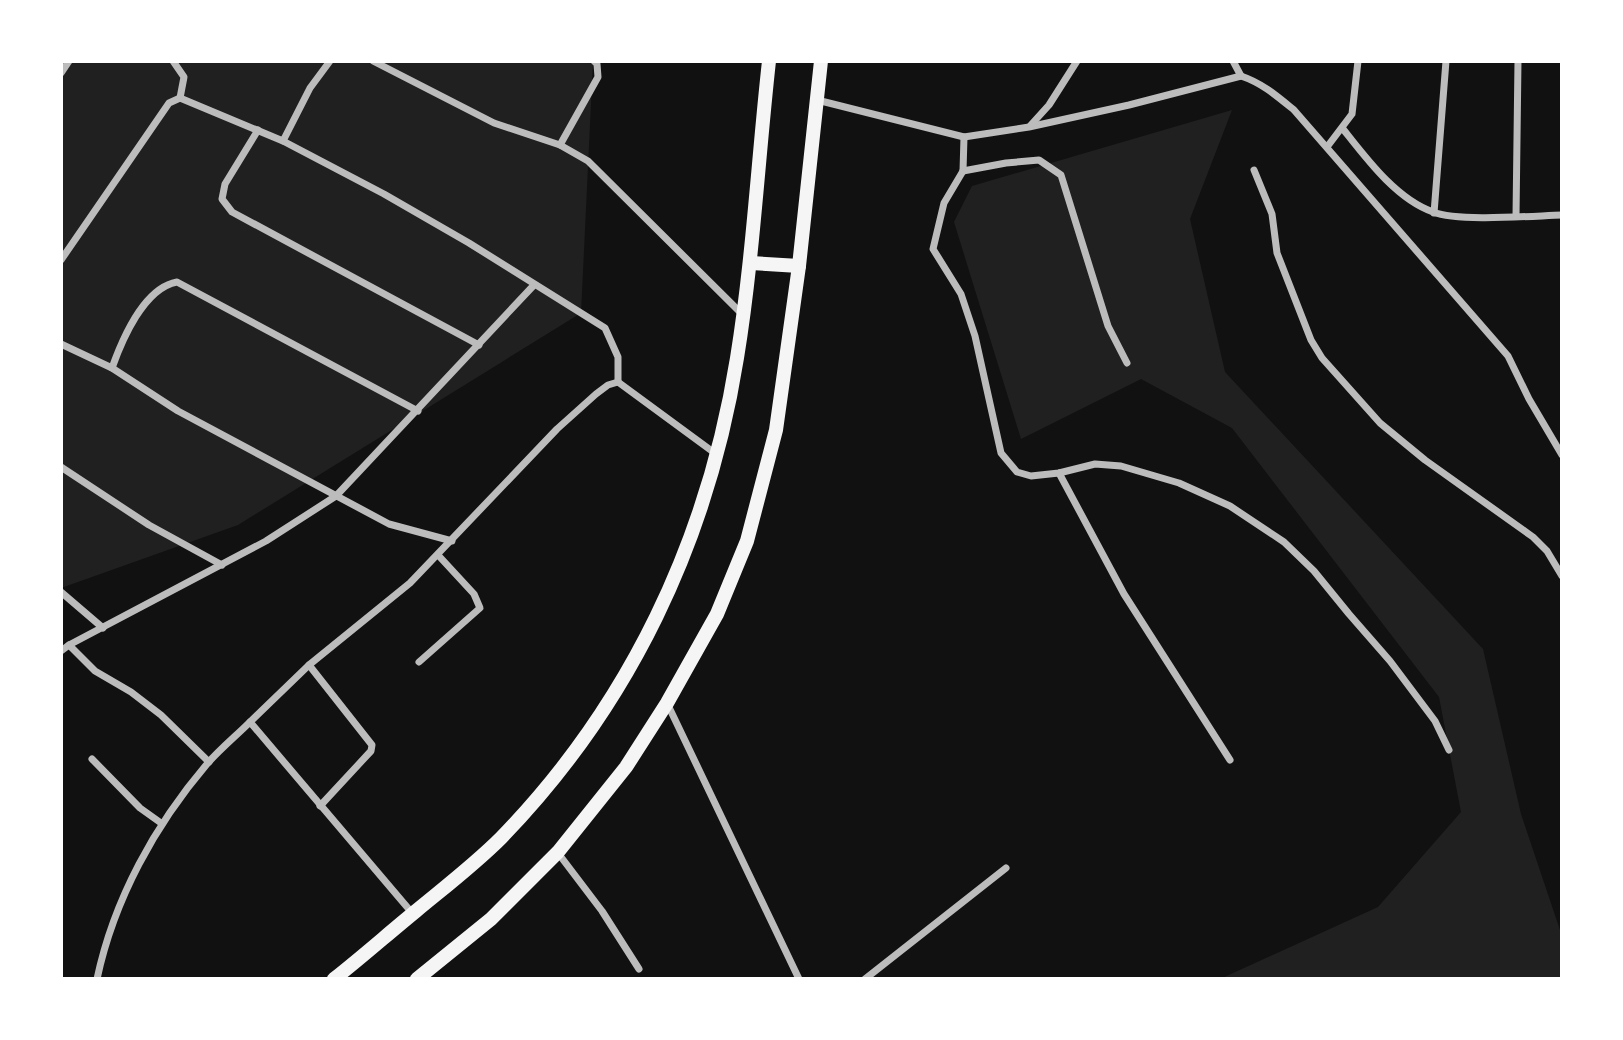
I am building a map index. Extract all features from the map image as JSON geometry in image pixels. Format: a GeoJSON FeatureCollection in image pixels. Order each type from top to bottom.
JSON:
{"type":"FeatureCollection","features":[{"type":"Feature","properties":{"kind":"main road"},"geometry":{"type":"LineString","coordinates":[[334,979],[474,864],[545,789],[594,724],[635,660],[681,566],[711,480],[744,315],[769,61]]}},
{"type":"Feature","properties":{"kind":"main road"},"geometry":{"type":"LineString","coordinates":[[422,977],[491,919],[558,852],[626,767],[667,703],[717,614],[747,541],[776,430],[799,266],[821,61]]}},
{"type":"Feature","properties":{"kind":"main road"},"geometry":{"type":"LineString","coordinates":[[751,263],[799,266]]}},
{"type":"Feature","properties":{"kind":"street"},"geometry":{"type":"LineString","coordinates":[[61,74],[69,61]]}},
{"type":"Feature","properties":{"kind":"street"},"geometry":{"type":"LineString","coordinates":[[173,61],[184,77],[180,98]]}},
{"type":"Feature","properties":{"kind":"street"},"geometry":{"type":"LineString","coordinates":[[283,141],[310,88],[330,61]]}},
{"type":"Feature","properties":{"kind":"street"},"geometry":{"type":"LineString","coordinates":[[373,61],[494,123],[560,145],[588,161],[744,315]]}},
{"type":"Feature","properties":{"kind":"street"},"geometry":{"type":"LineString","coordinates":[[560,145],[598,77],[597,64],[594,61]]}},
{"type":"Feature","properties":{"kind":"street"},"geometry":{"type":"LineString","coordinates":[[1029,127],[1049,105],[1077,61]]}},
{"type":"Feature","properties":{"kind":"street"},"geometry":{"type":"LineString","coordinates":[[1233,61],[1241,76]]}},
{"type":"Feature","properties":{"kind":"street"},"geometry":{"type":"LineString","coordinates":[[1327,147],[1343,128],[1354,104],[1359,61]]}},
{"type":"Feature","properties":{"kind":"street"},"geometry":{"type":"LineString","coordinates":[[1434,213],[1446,61]]}},
{"type":"Feature","properties":{"kind":"street"},"geometry":{"type":"LineString","coordinates":[[1516,216],[1518,61]]}},
{"type":"Feature","properties":{"kind":"street"},"geometry":{"type":"LineString","coordinates":[[817,100],[964,138],[1129,105],[1241,76],[1253,80],[1294,110],[1508,356],[1529,400],[1562,454]]}},
{"type":"Feature","properties":{"kind":"street"},"geometry":{"type":"LineString","coordinates":[[61,260],[169,103],[180,98],[283,141],[395,200],[605,328],[618,357],[618,382]]}},
{"type":"Feature","properties":{"kind":"street"},"geometry":{"type":"LineString","coordinates":[[1343,128],[1375,168],[1413,202],[1434,213],[1454,216],[1562,215]]}},
{"type":"Feature","properties":{"kind":"street"},"geometry":{"type":"LineString","coordinates":[[257,130],[225,184],[222,200],[232,212],[479,345]]}},
{"type":"Feature","properties":{"kind":"street"},"geometry":{"type":"LineString","coordinates":[[964,138],[963,172],[944,203],[933,249],[961,294],[1001,453],[1017,472],[1031,476],[1059,474],[1095,464],[1121,466],[1179,483],[1230,506],[1284,542],[1314,571],[1390,661],[1435,721],[1449,750]]}},
{"type":"Feature","properties":{"kind":"street"},"geometry":{"type":"LineString","coordinates":[[963,172],[1006,163],[1039,160],[1061,175],[1108,326],[1127,363]]}},
{"type":"Feature","properties":{"kind":"street"},"geometry":{"type":"LineString","coordinates":[[1254,170],[1272,214],[1277,253],[1311,340],[1322,358],[1380,422],[1425,460],[1533,537],[1547,551],[1562,576]]}},
{"type":"Feature","properties":{"kind":"street"},"geometry":{"type":"LineString","coordinates":[[112,368],[122,340],[147,302],[167,284],[177,282],[418,411]]}},
{"type":"Feature","properties":{"kind":"street"},"geometry":{"type":"LineString","coordinates":[[61,651],[266,541],[336,496],[534,285]]}},
{"type":"Feature","properties":{"kind":"street"},"geometry":{"type":"LineString","coordinates":[[61,344],[112,368],[178,411],[389,524],[453,541]]}},
{"type":"Feature","properties":{"kind":"street"},"geometry":{"type":"LineString","coordinates":[[618,382],[717,455]]}},
{"type":"Feature","properties":{"kind":"street"},"geometry":{"type":"LineString","coordinates":[[97,979],[125,891],[161,823],[209,762],[309,665],[410,583],[453,541],[557,429],[596,394],[608,385],[618,382]]}},
{"type":"Feature","properties":{"kind":"street"},"geometry":{"type":"LineString","coordinates":[[61,467],[149,524],[222,565]]}},
{"type":"Feature","properties":{"kind":"street"},"geometry":{"type":"LineString","coordinates":[[1059,474],[1124,594],[1230,760]]}},
{"type":"Feature","properties":{"kind":"street"},"geometry":{"type":"LineString","coordinates":[[419,662],[480,608],[474,594],[438,555]]}},
{"type":"Feature","properties":{"kind":"street"},"geometry":{"type":"LineString","coordinates":[[61,592],[103,628]]}},
{"type":"Feature","properties":{"kind":"street"},"geometry":{"type":"LineString","coordinates":[[69,645],[95,671],[131,692],[161,715],[209,762]]}},
{"type":"Feature","properties":{"kind":"street"},"geometry":{"type":"LineString","coordinates":[[309,665],[372,745],[371,751],[320,806]]}},
{"type":"Feature","properties":{"kind":"street"},"geometry":{"type":"LineString","coordinates":[[667,703],[799,979]]}},
{"type":"Feature","properties":{"kind":"street"},"geometry":{"type":"LineString","coordinates":[[250,722],[413,914]]}},
{"type":"Feature","properties":{"kind":"street"},"geometry":{"type":"LineString","coordinates":[[92,759],[140,808],[161,823]]}},
{"type":"Feature","properties":{"kind":"street"},"geometry":{"type":"LineString","coordinates":[[558,852],[602,911],[639,969]]}},
{"type":"Feature","properties":{"kind":"street"},"geometry":{"type":"LineString","coordinates":[[864,979],[1006,868]]}},
{"type":"Feature","properties":{"kind":"shaded area"},"geometry":{"type":"Polygon","coordinates":[[[61,61],[593,61],[581,313],[238,525],[61,588],[61,61]]]}},
{"type":"Feature","properties":{"kind":"shaded area"},"geometry":{"type":"Polygon","coordinates":[[[1232,110],[1190,219],[1225,372],[1483,649],[1521,814],[1562,936],[1562,979],[1220,979],[1378,907],[1461,812],[1439,697],[1232,428],[1141,379],[1021,439],[954,222],[972,186],[1232,110]]]}}]}
